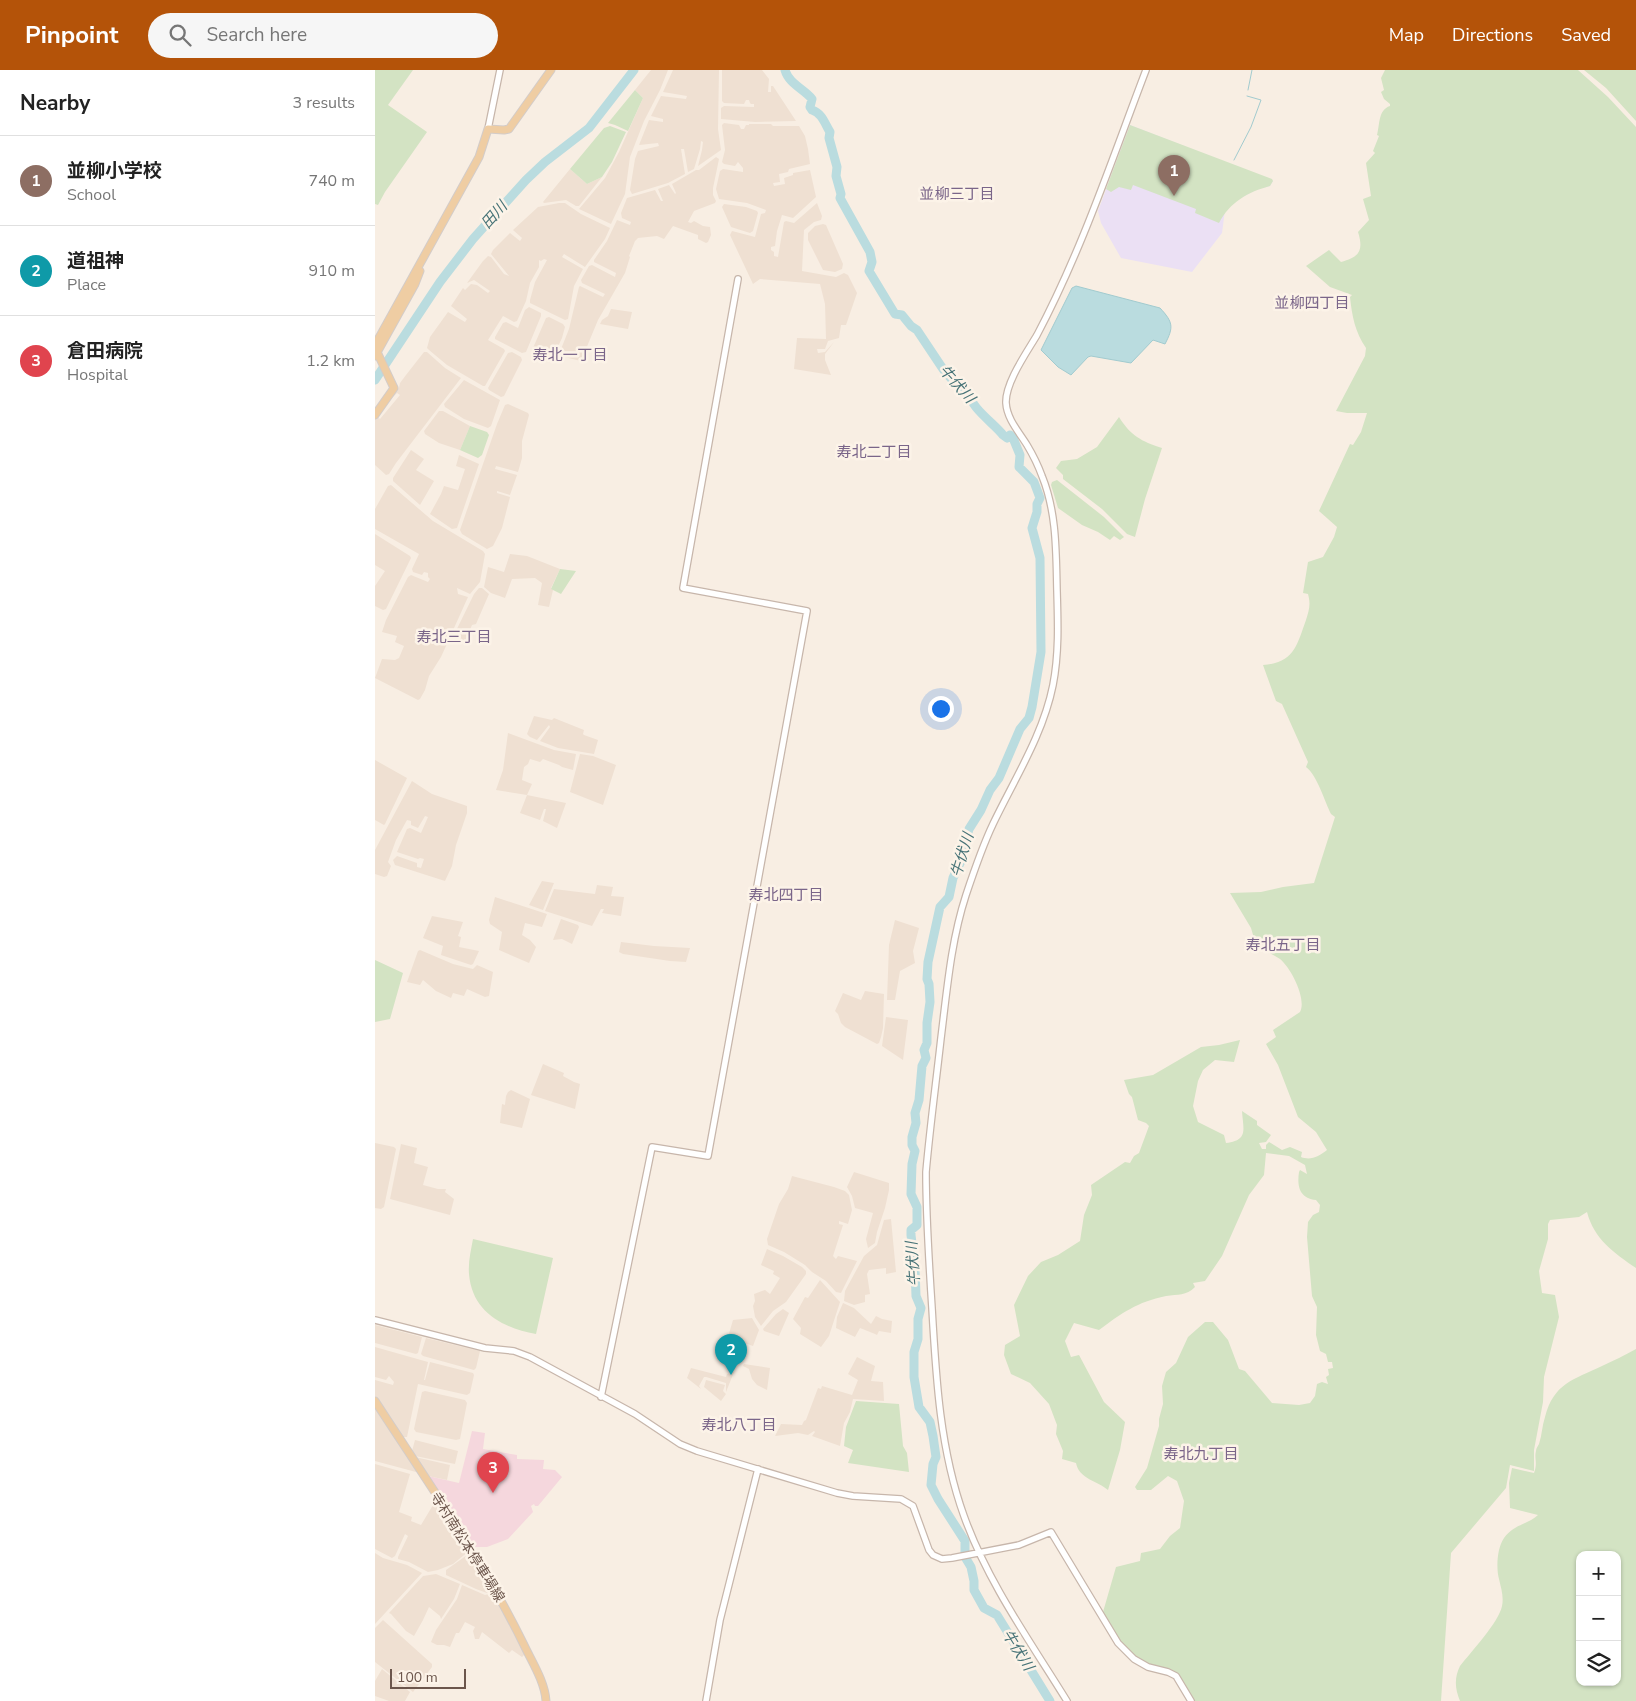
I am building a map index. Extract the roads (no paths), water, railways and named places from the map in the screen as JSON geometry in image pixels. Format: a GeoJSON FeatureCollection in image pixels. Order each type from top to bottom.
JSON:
{"type":"FeatureCollection","features":[{"type":"Feature","properties":{"kind":"main road"},"geometry":{"type":"LineString","coordinates":[[375,415],[394,388],[377,353],[415,284],[422,261],[479,157],[488,129],[509,129],[551,70]]}},
{"type":"Feature","properties":{"kind":"main road","name":"寺村南松本停車場線"},"geometry":{"type":"LineString","coordinates":[[375,1401],[471,1551],[512,1621],[542,1685],[546,1701]]}},
{"type":"Feature","properties":{"kind":"street"},"geometry":{"type":"LineString","coordinates":[[488,129],[500,70]]}},
{"type":"Feature","properties":{"kind":"street"},"geometry":{"type":"LineString","coordinates":[[1067,1701],[977,1553],[958,1498],[943,1434],[935,1363],[926,1204],[926,1172],[949,971],[965,900],[992,826],[1044,720],[1056,667],[1058,633],[1055,533],[1051,509],[1044,480],[1037,463],[1009,415],[1006,403],[1012,381],[1054,303],[1075,255],[1146,70]]}},
{"type":"Feature","properties":{"kind":"street"},"geometry":{"type":"LineString","coordinates":[[601,1397],[652,1147],[709,1156],[807,611],[683,588],[738,279]]}},
{"type":"Feature","properties":{"kind":"street"},"geometry":{"type":"LineString","coordinates":[[375,1320],[485,1348],[515,1351],[530,1356],[601,1397],[635,1414],[680,1444],[697,1451],[853,1496],[901,1499],[913,1506],[929,1550],[933,1555],[942,1559],[1019,1546],[1051,1532],[1118,1643],[1134,1659],[1148,1667],[1176,1676],[1191,1701]]}},
{"type":"Feature","properties":{"kind":"street"},"geometry":{"type":"LineString","coordinates":[[706,1701],[720,1620],[758,1469]]}},
{"type":"Feature","properties":{"kind":"water"},"geometry":{"type":"Polygon","coordinates":[[[1076,286],[1160,308],[1168,317],[1171,325],[1165,344],[1153,340],[1131,363],[1091,356],[1071,375],[1058,367],[1041,350],[1072,288],[1076,286]]]}},
{"type":"Feature","properties":{"kind":"waterway","name":"田川"},"geometry":{"type":"LineString","coordinates":[[375,380],[440,282],[473,239],[526,180],[545,162],[589,128],[634,70]]}},
{"type":"Feature","properties":{"kind":"waterway","name":"牛伏川"},"geometry":{"type":"LineString","coordinates":[[785,70],[793,83],[812,99],[810,107],[821,116],[830,132],[829,138],[837,167],[836,176],[841,194],[840,198],[870,252],[872,262],[869,271],[895,314],[902,315],[917,330],[943,369],[960,389],[970,393],[974,404],[983,415],[1003,435],[1007,438],[1010,435],[1013,438],[1020,455],[1019,467],[1034,482],[1040,498],[1032,528],[1040,558],[1041,652],[1032,707],[1029,718],[1020,729],[999,778],[990,790],[981,810],[969,829],[961,861],[953,878],[949,897],[940,907],[928,962],[927,979],[930,1002],[927,1043],[924,1050],[926,1058],[922,1066],[919,1100],[915,1113],[916,1123],[912,1137],[912,1145],[915,1151],[912,1164],[911,1194],[917,1207],[917,1225],[911,1230],[911,1235],[916,1296],[921,1308],[918,1319],[918,1339],[914,1352],[914,1377],[919,1407],[930,1422],[933,1436],[936,1457],[933,1464],[931,1485],[965,1541],[965,1557],[971,1567],[974,1590],[984,1608],[997,1615],[1050,1701]]}},
{"type":"Feature","properties":{"kind":"waterway"},"geometry":{"type":"LineString","coordinates":[[1248,90],[1252,70]]}},
{"type":"Feature","properties":{"kind":"waterway"},"geometry":{"type":"LineString","coordinates":[[1234,160],[1251,127],[1261,100],[1247,96]]}},
{"type":"Feature","properties":{"kind":"place","name":"並柳小学校"},"geometry":{"type":"Point","coordinates":[1174,196]}},
{"type":"Feature","properties":{"kind":"place","name":"道祖神"},"geometry":{"type":"Point","coordinates":[731,1375]}},
{"type":"Feature","properties":{"kind":"place","name":"倉田病院"},"geometry":{"type":"Point","coordinates":[493,1493]}},
{"type":"Feature","properties":{"kind":"district","name":"並柳三丁目"},"geometry":{"type":"Point","coordinates":[957,194]}},
{"type":"Feature","properties":{"kind":"district","name":"並柳四丁目"},"geometry":{"type":"Point","coordinates":[1312,303]}},
{"type":"Feature","properties":{"kind":"district","name":"寿北一丁目"},"geometry":{"type":"Point","coordinates":[570,355]}},
{"type":"Feature","properties":{"kind":"district","name":"寿北二丁目"},"geometry":{"type":"Point","coordinates":[874,452]}},
{"type":"Feature","properties":{"kind":"district","name":"寿北三丁目"},"geometry":{"type":"Point","coordinates":[454,637]}},
{"type":"Feature","properties":{"kind":"district","name":"寿北四丁目"},"geometry":{"type":"Point","coordinates":[786,895]}},
{"type":"Feature","properties":{"kind":"district","name":"寿北五丁目"},"geometry":{"type":"Point","coordinates":[1283,945]}},
{"type":"Feature","properties":{"kind":"district","name":"寿北八丁目"},"geometry":{"type":"Point","coordinates":[739,1425]}},
{"type":"Feature","properties":{"kind":"district","name":"寿北九丁目"},"geometry":{"type":"Point","coordinates":[1201,1454]}}]}
